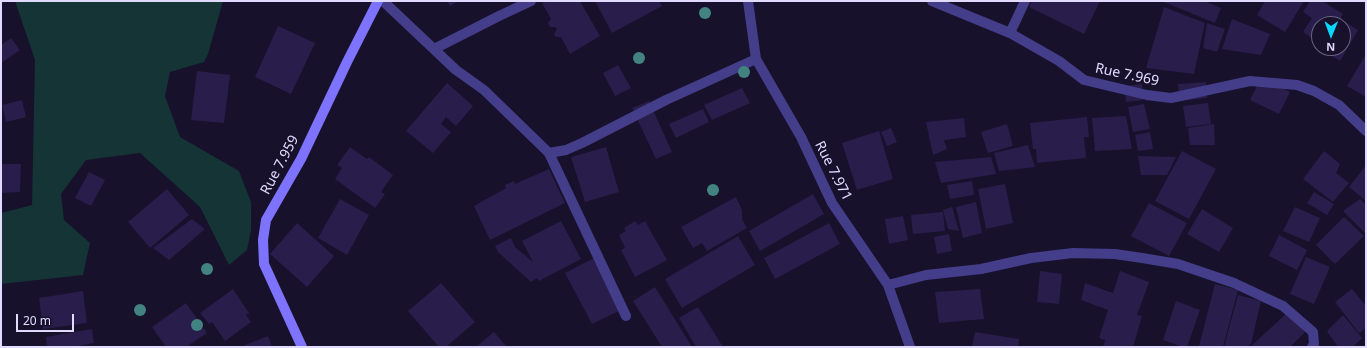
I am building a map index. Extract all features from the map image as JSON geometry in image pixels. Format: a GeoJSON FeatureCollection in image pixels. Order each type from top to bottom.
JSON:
{"type":"FeatureCollection","features":[{"type":"Feature","properties":{"kind":"street","name":"Rue 7.959"},"geometry":{"type":"LineString","coordinates":[[302,347],[264,264],[263,240],[266,220],[301,158],[346,62],[378,1]]}},
{"type":"Feature","properties":{"kind":"street"},"geometry":{"type":"LineString","coordinates":[[383,1],[456,70],[484,90],[549,153],[626,316]]}},
{"type":"Feature","properties":{"kind":"street"},"geometry":{"type":"LineString","coordinates":[[434,49],[531,1]]}},
{"type":"Feature","properties":{"kind":"street","name":"Rue 7.971"},"geometry":{"type":"LineString","coordinates":[[748,1],[756,59],[801,137],[832,202],[888,285],[910,347]]}},
{"type":"Feature","properties":{"kind":"street","name":"Rue 7.969"},"geometry":{"type":"LineString","coordinates":[[932,1],[1010,33],[1059,61],[1084,80],[1147,95],[1171,98],[1250,80],[1297,86],[1314,91],[1339,105],[1366,131]]}},
{"type":"Feature","properties":{"kind":"street"},"geometry":{"type":"LineString","coordinates":[[1010,33],[1025,1]]}},
{"type":"Feature","properties":{"kind":"street"},"geometry":{"type":"LineString","coordinates":[[549,153],[566,150],[582,143],[666,100],[756,59]]}},
{"type":"Feature","properties":{"kind":"street"},"geometry":{"type":"LineString","coordinates":[[888,285],[926,275],[981,269],[1031,258],[1073,253],[1115,254],[1178,264],[1234,283],[1284,306],[1313,332],[1314,344],[1312,347]]}},
{"type":"Feature","properties":{"kind":"green space"},"geometry":{"type":"Polygon","coordinates":[[[15,1],[223,1],[208,54],[204,62],[170,72],[165,96],[180,137],[239,171],[251,202],[251,230],[247,250],[229,265],[200,207],[140,153],[86,160],[61,194],[64,220],[90,243],[83,275],[1,284],[1,213],[32,205],[35,60],[15,1]]]}},
{"type":"Feature","properties":{"kind":"building"},"geometry":{"type":"Polygon","coordinates":[[[447,1],[459,1],[450,6],[447,1]]]}},
{"type":"Feature","properties":{"kind":"building"},"geometry":{"type":"Polygon","coordinates":[[[546,1],[580,1],[600,36],[570,54],[561,37],[556,37],[554,34],[557,29],[555,27],[550,27],[548,23],[551,19],[542,3],[546,1]]]}},
{"type":"Feature","properties":{"kind":"building"},"geometry":{"type":"Polygon","coordinates":[[[595,1],[659,1],[662,6],[612,33],[595,1]]]}},
{"type":"Feature","properties":{"kind":"building"},"geometry":{"type":"Polygon","coordinates":[[[1032,1],[1100,1],[1084,34],[1029,7],[1032,1]]]}},
{"type":"Feature","properties":{"kind":"building"},"geometry":{"type":"Polygon","coordinates":[[[1204,1],[1221,8],[1215,23],[1164,2],[1204,1]]]}},
{"type":"Feature","properties":{"kind":"building"},"geometry":{"type":"Polygon","coordinates":[[[1265,1],[1304,1],[1285,32],[1257,15],[1265,1]]]}},
{"type":"Feature","properties":{"kind":"building"},"geometry":{"type":"Polygon","coordinates":[[[1310,1],[1322,1],[1343,14],[1342,16],[1311,16],[1311,17],[1303,12],[1310,1]]]}},
{"type":"Feature","properties":{"kind":"building"},"geometry":{"type":"Polygon","coordinates":[[[1164,7],[1205,23],[1194,74],[1146,68],[1164,7]]]}},
{"type":"Feature","properties":{"kind":"building"},"geometry":{"type":"Polygon","coordinates":[[[1232,19],[1270,34],[1261,55],[1222,49],[1232,19]]]}},
{"type":"Feature","properties":{"kind":"building"},"geometry":{"type":"Polygon","coordinates":[[[1311,20],[1311,38],[1303,32],[1311,20]]]}},
{"type":"Feature","properties":{"kind":"building"},"geometry":{"type":"Polygon","coordinates":[[[1207,23],[1225,29],[1217,52],[1203,48],[1207,23]]]}},
{"type":"Feature","properties":{"kind":"building"},"geometry":{"type":"Polygon","coordinates":[[[278,26],[315,43],[291,94],[255,77],[278,26]]]}},
{"type":"Feature","properties":{"kind":"building"},"geometry":{"type":"Polygon","coordinates":[[[1351,26],[1358,30],[1351,42],[1351,26]]]}},
{"type":"Feature","properties":{"kind":"building"},"geometry":{"type":"Polygon","coordinates":[[[11,38],[20,50],[1,63],[1,45],[11,38]]]}},
{"type":"Feature","properties":{"kind":"building"},"geometry":{"type":"Polygon","coordinates":[[[1366,54],[1366,97],[1347,86],[1366,54]]]}},
{"type":"Feature","properties":{"kind":"building"},"geometry":{"type":"Polygon","coordinates":[[[1332,56],[1343,56],[1340,61],[1332,56]]]}},
{"type":"Feature","properties":{"kind":"building"},"geometry":{"type":"Polygon","coordinates":[[[618,65],[631,88],[615,96],[603,73],[618,65]]]}},
{"type":"Feature","properties":{"kind":"building"},"geometry":{"type":"Polygon","coordinates":[[[197,71],[230,75],[224,123],[191,120],[197,71]]]}},
{"type":"Feature","properties":{"kind":"building"},"geometry":{"type":"Polygon","coordinates":[[[1261,78],[1290,92],[1279,114],[1250,100],[1261,78]]]}},
{"type":"Feature","properties":{"kind":"building"},"geometry":{"type":"Polygon","coordinates":[[[1206,82],[1207,98],[1180,101],[1178,84],[1206,82]]]}},
{"type":"Feature","properties":{"kind":"building"},"geometry":{"type":"Polygon","coordinates":[[[447,83],[473,106],[456,126],[446,117],[441,124],[451,132],[433,153],[406,131],[447,83]]]}},
{"type":"Feature","properties":{"kind":"building"},"geometry":{"type":"Polygon","coordinates":[[[1142,84],[1143,100],[1126,102],[1124,86],[1142,84]]]}},
{"type":"Feature","properties":{"kind":"building"},"geometry":{"type":"Polygon","coordinates":[[[742,88],[750,103],[712,120],[704,105],[742,88]]]}},
{"type":"Feature","properties":{"kind":"building"},"geometry":{"type":"Polygon","coordinates":[[[22,100],[26,117],[6,122],[2,105],[22,100]]]}},
{"type":"Feature","properties":{"kind":"building"},"geometry":{"type":"Polygon","coordinates":[[[649,101],[672,152],[656,159],[632,108],[649,101]]]}},
{"type":"Feature","properties":{"kind":"building"},"geometry":{"type":"Polygon","coordinates":[[[1208,103],[1211,124],[1186,127],[1183,106],[1208,103]]]}},
{"type":"Feature","properties":{"kind":"building"},"geometry":{"type":"Polygon","coordinates":[[[1144,104],[1150,129],[1133,132],[1128,107],[1144,104]]]}},
{"type":"Feature","properties":{"kind":"building"},"geometry":{"type":"Polygon","coordinates":[[[703,109],[709,122],[676,138],[669,124],[703,109]]]}},
{"type":"Feature","properties":{"kind":"building"},"geometry":{"type":"Polygon","coordinates":[[[1126,116],[1132,149],[1095,151],[1092,118],[1126,116]]]}},
{"type":"Feature","properties":{"kind":"building"},"geometry":{"type":"Polygon","coordinates":[[[1087,117],[1089,137],[1084,137],[1086,158],[1037,163],[1036,149],[1033,149],[1030,123],[1087,117]]]}},
{"type":"Feature","properties":{"kind":"building"},"geometry":{"type":"Polygon","coordinates":[[[964,118],[966,137],[944,140],[947,149],[933,155],[926,122],[964,118]]]}},
{"type":"Feature","properties":{"kind":"building"},"geometry":{"type":"Polygon","coordinates":[[[1007,124],[1013,146],[988,153],[981,132],[1007,124]]]}},
{"type":"Feature","properties":{"kind":"building"},"geometry":{"type":"Polygon","coordinates":[[[1214,124],[1215,145],[1190,145],[1188,128],[1214,124]]]}},
{"type":"Feature","properties":{"kind":"building"},"geometry":{"type":"Polygon","coordinates":[[[891,128],[897,142],[887,146],[881,132],[891,128]]]}},
{"type":"Feature","properties":{"kind":"building"},"geometry":{"type":"Polygon","coordinates":[[[879,131],[893,179],[857,190],[842,143],[879,131]]]}},
{"type":"Feature","properties":{"kind":"building"},"geometry":{"type":"Polygon","coordinates":[[[1150,132],[1153,149],[1138,151],[1135,135],[1150,132]]]}},
{"type":"Feature","properties":{"kind":"building"},"geometry":{"type":"Polygon","coordinates":[[[1028,145],[1035,167],[999,171],[994,153],[1028,145]]]}},
{"type":"Feature","properties":{"kind":"building"},"geometry":{"type":"Polygon","coordinates":[[[350,147],[367,159],[369,157],[393,175],[381,192],[385,194],[375,208],[335,179],[342,168],[337,165],[350,147]]]}},
{"type":"Feature","properties":{"kind":"building"},"geometry":{"type":"Polygon","coordinates":[[[606,147],[619,192],[585,202],[571,157],[606,147]]]}},
{"type":"Feature","properties":{"kind":"building"},"geometry":{"type":"Polygon","coordinates":[[[1182,151],[1216,169],[1189,219],[1155,201],[1182,151]]]}},
{"type":"Feature","properties":{"kind":"building"},"geometry":{"type":"Polygon","coordinates":[[[1324,151],[1340,164],[1336,173],[1349,183],[1333,202],[1303,179],[1324,151]]]}},
{"type":"Feature","properties":{"kind":"building"},"geometry":{"type":"Polygon","coordinates":[[[1138,156],[1176,157],[1167,175],[1141,175],[1138,156]]]}},
{"type":"Feature","properties":{"kind":"building"},"geometry":{"type":"Polygon","coordinates":[[[991,157],[996,174],[941,183],[935,162],[991,157]]]}},
{"type":"Feature","properties":{"kind":"building"},"geometry":{"type":"Polygon","coordinates":[[[1,164],[21,164],[20,192],[1,193],[1,164]]]}},
{"type":"Feature","properties":{"kind":"building"},"geometry":{"type":"Polygon","coordinates":[[[1366,165],[1366,201],[1349,187],[1366,165]]]}},
{"type":"Feature","properties":{"kind":"building"},"geometry":{"type":"Polygon","coordinates":[[[549,169],[565,203],[490,240],[474,206],[506,188],[505,185],[514,181],[515,184],[549,169]]]}},
{"type":"Feature","properties":{"kind":"building"},"geometry":{"type":"Polygon","coordinates":[[[89,172],[105,180],[91,206],[75,198],[89,172]]]}},
{"type":"Feature","properties":{"kind":"building"},"geometry":{"type":"Polygon","coordinates":[[[972,181],[974,195],[950,199],[947,185],[972,181]]]}},
{"type":"Feature","properties":{"kind":"building"},"geometry":{"type":"Polygon","coordinates":[[[1005,184],[1013,223],[986,229],[978,189],[1005,184]]]}},
{"type":"Feature","properties":{"kind":"building"},"geometry":{"type":"Polygon","coordinates":[[[167,189],[189,215],[150,248],[128,222],[167,189]]]}},
{"type":"Feature","properties":{"kind":"building"},"geometry":{"type":"Polygon","coordinates":[[[1314,192],[1334,204],[1327,215],[1307,203],[1314,192]]]}},
{"type":"Feature","properties":{"kind":"building"},"geometry":{"type":"Polygon","coordinates":[[[813,194],[824,214],[760,251],[749,231],[813,194]]]}},
{"type":"Feature","properties":{"kind":"building"},"geometry":{"type":"Polygon","coordinates":[[[736,197],[742,210],[742,219],[747,228],[707,251],[702,243],[693,248],[681,227],[736,197]]]}},
{"type":"Feature","properties":{"kind":"building"},"geometry":{"type":"Polygon","coordinates":[[[340,199],[369,215],[347,255],[318,238],[340,199]]]}},
{"type":"Feature","properties":{"kind":"building"},"geometry":{"type":"Polygon","coordinates":[[[1360,199],[1366,205],[1366,234],[1343,211],[1360,199]]]}},
{"type":"Feature","properties":{"kind":"building"},"geometry":{"type":"Polygon","coordinates":[[[976,202],[982,233],[963,238],[956,207],[976,202]]]}},
{"type":"Feature","properties":{"kind":"building"},"geometry":{"type":"Polygon","coordinates":[[[1149,203],[1187,223],[1169,256],[1131,236],[1149,203]]]}},
{"type":"Feature","properties":{"kind":"building"},"geometry":{"type":"Polygon","coordinates":[[[952,207],[959,231],[948,229],[943,210],[952,207]]]}},
{"type":"Feature","properties":{"kind":"building"},"geometry":{"type":"Polygon","coordinates":[[[1295,207],[1320,218],[1309,242],[1283,231],[1295,207]]]}},
{"type":"Feature","properties":{"kind":"building"},"geometry":{"type":"Polygon","coordinates":[[[1202,209],[1233,228],[1219,252],[1187,234],[1202,209]]]}},
{"type":"Feature","properties":{"kind":"building"},"geometry":{"type":"Polygon","coordinates":[[[943,212],[945,231],[913,234],[911,215],[943,212]]]}},
{"type":"Feature","properties":{"kind":"building"},"geometry":{"type":"Polygon","coordinates":[[[903,216],[908,240],[889,244],[885,219],[903,216]]]}},
{"type":"Feature","properties":{"kind":"building"},"geometry":{"type":"Polygon","coordinates":[[[1344,217],[1364,236],[1335,264],[1316,245],[1344,217]]]}},
{"type":"Feature","properties":{"kind":"building"},"geometry":{"type":"Polygon","coordinates":[[[192,219],[205,229],[169,260],[153,248],[192,219]]]}},
{"type":"Feature","properties":{"kind":"building"},"geometry":{"type":"Polygon","coordinates":[[[561,221],[581,259],[539,281],[537,278],[531,282],[498,252],[495,246],[511,238],[515,247],[533,262],[522,241],[561,221]]]}},
{"type":"Feature","properties":{"kind":"building"},"geometry":{"type":"Polygon","coordinates":[[[635,221],[638,225],[645,221],[667,260],[635,277],[621,250],[625,248],[619,235],[626,231],[624,228],[635,221]]]}},
{"type":"Feature","properties":{"kind":"building"},"geometry":{"type":"Polygon","coordinates":[[[297,223],[334,256],[307,287],[270,254],[297,223]]]}},
{"type":"Feature","properties":{"kind":"building"},"geometry":{"type":"Polygon","coordinates":[[[829,223],[840,244],[775,279],[764,258],[829,223]]]}},
{"type":"Feature","properties":{"kind":"building"},"geometry":{"type":"Polygon","coordinates":[[[949,234],[952,251],[937,254],[934,237],[949,234]]]}},
{"type":"Feature","properties":{"kind":"building"},"geometry":{"type":"Polygon","coordinates":[[[1279,235],[1307,250],[1297,270],[1269,256],[1279,235]]]}},
{"type":"Feature","properties":{"kind":"building"},"geometry":{"type":"Polygon","coordinates":[[[738,236],[755,265],[682,308],[665,279],[738,236]]]}},
{"type":"Feature","properties":{"kind":"building"},"geometry":{"type":"Polygon","coordinates":[[[1306,257],[1330,267],[1314,304],[1290,294],[1306,257]]]}},
{"type":"Feature","properties":{"kind":"building"},"geometry":{"type":"Polygon","coordinates":[[[594,258],[621,310],[592,324],[565,273],[594,258]]]}},
{"type":"Feature","properties":{"kind":"building"},"geometry":{"type":"Polygon","coordinates":[[[1040,271],[1062,274],[1059,304],[1037,302],[1040,271]]]}},
{"type":"Feature","properties":{"kind":"building"},"geometry":{"type":"Polygon","coordinates":[[[1120,271],[1149,282],[1137,315],[1142,316],[1133,347],[1103,347],[1105,340],[1099,338],[1108,310],[1081,300],[1085,283],[1113,293],[1120,271]]]}},
{"type":"Feature","properties":{"kind":"building"},"geometry":{"type":"Polygon","coordinates":[[[441,283],[475,322],[446,347],[439,347],[408,311],[441,283]]]}},
{"type":"Feature","properties":{"kind":"building"},"geometry":{"type":"Polygon","coordinates":[[[1215,284],[1238,290],[1223,347],[1199,346],[1215,284]]]}},
{"type":"Feature","properties":{"kind":"building"},"geometry":{"type":"Polygon","coordinates":[[[655,287],[692,347],[662,347],[633,301],[655,287]]]}},
{"type":"Feature","properties":{"kind":"building"},"geometry":{"type":"Polygon","coordinates":[[[233,289],[249,313],[246,315],[251,322],[225,341],[212,322],[209,324],[200,313],[233,289]]]}},
{"type":"Feature","properties":{"kind":"building"},"geometry":{"type":"Polygon","coordinates":[[[980,289],[984,319],[939,323],[935,292],[980,289]]]}},
{"type":"Feature","properties":{"kind":"building"},"geometry":{"type":"Polygon","coordinates":[[[1352,289],[1366,306],[1366,328],[1359,333],[1335,302],[1352,289]]]}},
{"type":"Feature","properties":{"kind":"building"},"geometry":{"type":"Polygon","coordinates":[[[83,291],[87,323],[43,329],[39,298],[83,291]]]}},
{"type":"Feature","properties":{"kind":"building"},"geometry":{"type":"Polygon","coordinates":[[[1238,295],[1261,301],[1251,344],[1247,347],[1224,347],[1238,295]]]}},
{"type":"Feature","properties":{"kind":"building"},"geometry":{"type":"Polygon","coordinates":[[[1176,301],[1200,310],[1187,347],[1163,340],[1176,301]]]}},
{"type":"Feature","properties":{"kind":"building"},"geometry":{"type":"Polygon","coordinates":[[[186,303],[207,333],[186,347],[166,347],[152,327],[186,303]]]}},
{"type":"Feature","properties":{"kind":"building"},"geometry":{"type":"Polygon","coordinates":[[[698,307],[723,347],[696,347],[679,318],[698,307]]]}},
{"type":"Feature","properties":{"kind":"building"},"geometry":{"type":"Polygon","coordinates":[[[1288,312],[1305,332],[1290,347],[1250,347],[1288,312]]]}},
{"type":"Feature","properties":{"kind":"building"},"geometry":{"type":"Polygon","coordinates":[[[1343,315],[1362,338],[1353,347],[1338,347],[1327,331],[1343,315]]]}},
{"type":"Feature","properties":{"kind":"building"},"geometry":{"type":"Polygon","coordinates":[[[92,329],[94,343],[73,347],[47,347],[46,337],[92,329]]]}},
{"type":"Feature","properties":{"kind":"building"},"geometry":{"type":"Polygon","coordinates":[[[494,332],[507,347],[476,347],[494,332]]]}},
{"type":"Feature","properties":{"kind":"building"},"geometry":{"type":"Polygon","coordinates":[[[975,332],[1019,339],[1018,347],[972,347],[975,332]]]}},
{"type":"Feature","properties":{"kind":"building"},"geometry":{"type":"Polygon","coordinates":[[[268,336],[272,347],[240,347],[268,336]]]}}]}
